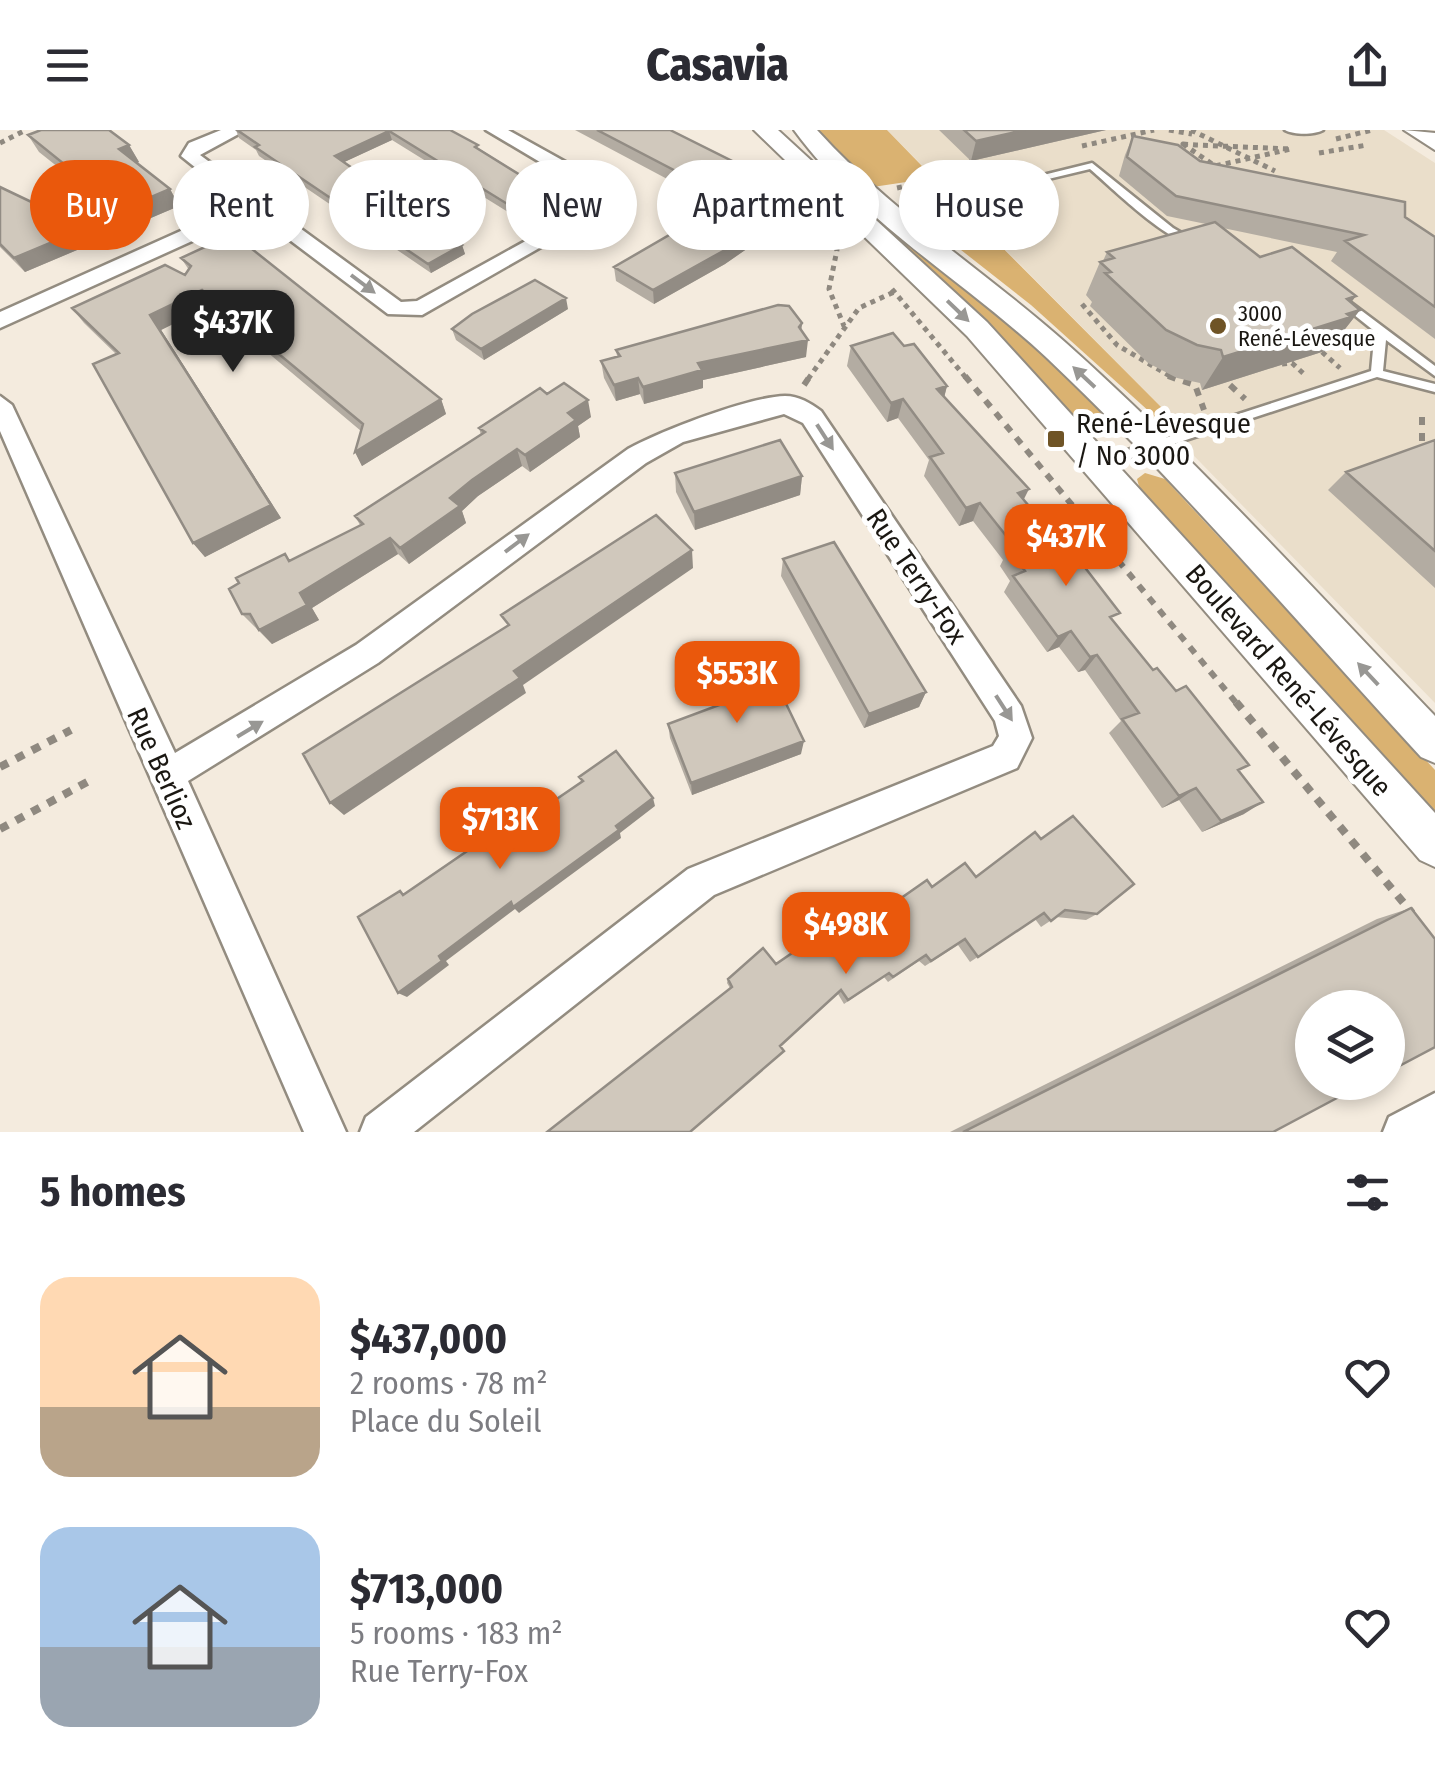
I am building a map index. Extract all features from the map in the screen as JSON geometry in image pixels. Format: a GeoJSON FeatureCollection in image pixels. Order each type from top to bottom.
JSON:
{"type":"FeatureCollection","features":[{"type":"Feature","properties":{"kind":"street"},"geometry":{"type":"LineString","coordinates":[[196,160],[190,156],[196,147],[237,130]]}},
{"type":"Feature","properties":{"kind":"street"},"geometry":{"type":"LineString","coordinates":[[309,243],[396,309],[417,310],[609,200],[607,193],[495,130]]}},
{"type":"Feature","properties":{"kind":"street","name":"Boulevard René-Lévesque"},"geometry":{"type":"LineString","coordinates":[[766,130],[977,330],[1435,845]]}},
{"type":"Feature","properties":{"kind":"street","name":"Boulevard René-Lévesque"},"geometry":{"type":"LineString","coordinates":[[805,130],[889,214],[1052,347],[1153,446],[1435,744]]}},
{"type":"Feature","properties":{"kind":"street"},"geometry":{"type":"LineString","coordinates":[[1415,130],[1435,143]]}},
{"type":"Feature","properties":{"kind":"street"},"geometry":{"type":"LineString","coordinates":[[0,320],[173,242]]}},
{"type":"Feature","properties":{"kind":"street","name":"Rue Berlioz"},"geometry":{"type":"LineString","coordinates":[[0,405],[67,544],[325,1132]]}},
{"type":"Feature","properties":{"kind":"street","name":"Rue Terry-Fox"},"geometry":{"type":"LineString","coordinates":[[166,777],[367,654],[655,445],[784,406],[800,408],[812,417],[1010,716],[1016,738],[1005,758],[701,882],[381,1132]]}},
{"type":"Feature","properties":{"kind":"street"},"geometry":{"type":"LineString","coordinates":[[1404,1132],[1435,1114]]}},
{"type":"Feature","properties":{"kind":"lane"},"geometry":{"type":"LineString","coordinates":[[1290,130],[1318,130]]}},
{"type":"Feature","properties":{"kind":"lane"},"geometry":{"type":"LineString","coordinates":[[889,214],[1092,166],[1168,230],[1195,242]]}},
{"type":"Feature","properties":{"kind":"lane"},"geometry":{"type":"LineString","coordinates":[[1333,293],[1435,372]]}},
{"type":"Feature","properties":{"kind":"lane"},"geometry":{"type":"LineString","coordinates":[[1378,374],[1379,345],[1385,333]]}},
{"type":"Feature","properties":{"kind":"lane"},"geometry":{"type":"LineString","coordinates":[[1098,464],[1378,374],[1435,388]]}},
{"type":"Feature","properties":{"kind":"path"},"geometry":{"type":"LineString","coordinates":[[0,143],[26,130]]}},
{"type":"Feature","properties":{"kind":"path"},"geometry":{"type":"LineString","coordinates":[[1152,142],[1115,139],[1154,130]]}},
{"type":"Feature","properties":{"kind":"path"},"geometry":{"type":"LineString","coordinates":[[1169,130],[1192,132],[1273,173],[1258,174]]}},
{"type":"Feature","properties":{"kind":"path"},"geometry":{"type":"LineString","coordinates":[[1320,143],[1372,130]]}},
{"type":"Feature","properties":{"kind":"path"},"geometry":{"type":"LineString","coordinates":[[1192,132],[1196,145]]}},
{"type":"Feature","properties":{"kind":"path"},"geometry":{"type":"LineString","coordinates":[[1168,142],[1291,149],[1215,166]]}},
{"type":"Feature","properties":{"kind":"path"},"geometry":{"type":"LineString","coordinates":[[1183,144],[1215,166],[1221,175]]}},
{"type":"Feature","properties":{"kind":"path"},"geometry":{"type":"LineString","coordinates":[[1319,153],[1367,145]]}},
{"type":"Feature","properties":{"kind":"path"},"geometry":{"type":"LineString","coordinates":[[1198,167],[1209,162]]}},
{"type":"Feature","properties":{"kind":"path"},"geometry":{"type":"LineString","coordinates":[[835,250],[830,296],[844,326]]}},
{"type":"Feature","properties":{"kind":"path","name":"Boulevard René-Lévesque"},"geometry":{"type":"LineString","coordinates":[[884,281],[1423,927]]}},
{"type":"Feature","properties":{"kind":"path"},"geometry":{"type":"LineString","coordinates":[[804,386],[844,326],[865,303],[894,292]]}},
{"type":"Feature","properties":{"kind":"path"},"geometry":{"type":"LineString","coordinates":[[1082,304],[1120,351],[1147,368],[1195,385],[1198,404],[1206,412]]}},
{"type":"Feature","properties":{"kind":"path"},"geometry":{"type":"LineString","coordinates":[[1322,352],[1341,369]]}},
{"type":"Feature","properties":{"kind":"path"},"geometry":{"type":"LineString","coordinates":[[1282,364],[1292,363],[1310,379]]}},
{"type":"Feature","properties":{"kind":"path"},"geometry":{"type":"LineString","coordinates":[[1230,385],[1246,400]]}},
{"type":"Feature","properties":{"kind":"path"},"geometry":{"type":"LineString","coordinates":[[1422,417],[1422,454]]}},
{"type":"Feature","properties":{"kind":"path"},"geometry":{"type":"LineString","coordinates":[[0,767],[71,730]]}},
{"type":"Feature","properties":{"kind":"path"},"geometry":{"type":"LineString","coordinates":[[0,828],[91,780]]}},
{"type":"Feature","properties":{"kind":"shaded area"},"geometry":{"type":"Polygon","coordinates":[[[815,130],[887,130],[916,160],[899,160],[899,183],[879,186],[879,160],[841,160],[815,130]]]}},
{"type":"Feature","properties":{"kind":"shaded area"},"geometry":{"type":"Polygon","coordinates":[[[887,130],[1384,130],[1435,163],[1435,703],[1162,423],[1173,419],[1006,250],[1059,250],[1059,160],[917,160],[887,130]]]}},
{"type":"Feature","properties":{"kind":"shaded area"},"geometry":{"type":"Polygon","coordinates":[[[879,211],[899,227],[899,246],[879,229],[879,211]]]}},
{"type":"Feature","properties":{"kind":"shaded area"},"geometry":{"type":"Polygon","coordinates":[[[903,250],[926,250],[958,276],[1080,387],[1105,416],[1114,434],[1097,437],[1085,430],[990,326],[903,250]]]}},
{"type":"Feature","properties":{"kind":"shaded area"},"geometry":{"type":"Polygon","coordinates":[[[961,250],[1005,250],[1174,420],[1162,423],[1031,305],[961,250]]]}},
{"type":"Feature","properties":{"kind":"shaded area"},"geometry":{"type":"Polygon","coordinates":[[[1145,473],[1165,479],[1435,770],[1435,818],[1140,490],[1137,479],[1145,473]]]}},
{"type":"Feature","properties":{"kind":"building"},"geometry":{"type":"Polygon","coordinates":[[[41,130],[109,130],[129,145],[119,149],[133,160],[59,160],[28,135],[41,130]]]}},
{"type":"Feature","properties":{"kind":"building"},"geometry":{"type":"Polygon","coordinates":[[[237,130],[450,130],[506,166],[506,203],[486,191],[486,160],[436,160],[389,131],[335,156],[341,160],[329,160],[329,197],[309,184],[309,160],[274,160],[255,147],[259,145],[237,130]]]}},
{"type":"Feature","properties":{"kind":"building"},"geometry":{"type":"Polygon","coordinates":[[[597,130],[670,130],[730,160],[657,160],[597,130]]]}},
{"type":"Feature","properties":{"kind":"building"},"geometry":{"type":"Polygon","coordinates":[[[964,130],[1025,130],[976,141],[964,130]]]}},
{"type":"Feature","properties":{"kind":"building"},"geometry":{"type":"Polygon","coordinates":[[[1133,136],[1178,145],[1200,161],[1405,202],[1405,217],[1435,237],[1435,307],[1345,241],[1364,235],[1176,196],[1127,157],[1133,136]]]}},
{"type":"Feature","properties":{"kind":"building"},"geometry":{"type":"Polygon","coordinates":[[[153,176],[170,189],[153,196],[153,176]]]}},
{"type":"Feature","properties":{"kind":"building"},"geometry":{"type":"Polygon","coordinates":[[[0,187],[30,201],[30,250],[33,250],[14,258],[0,244],[0,187]]]}},
{"type":"Feature","properties":{"kind":"building"},"geometry":{"type":"Polygon","coordinates":[[[1215,222],[1260,257],[1292,247],[1356,296],[1347,299],[1360,310],[1347,314],[1351,317],[1223,357],[1221,350],[1197,345],[1166,330],[1105,273],[1111,272],[1100,262],[1114,258],[1107,252],[1215,222]]]}},
{"type":"Feature","properties":{"kind":"building"},"geometry":{"type":"Polygon","coordinates":[[[657,242],[657,250],[725,250],[653,290],[614,267],[657,242]]]}},
{"type":"Feature","properties":{"kind":"building"},"geometry":{"type":"Polygon","coordinates":[[[198,250],[253,250],[441,399],[355,452],[363,424],[202,290],[150,315],[271,505],[193,543],[93,364],[119,353],[72,308],[165,265],[185,275],[191,266],[181,258],[198,250]]]}},
{"type":"Feature","properties":{"kind":"building"},"geometry":{"type":"Polygon","coordinates":[[[407,250],[453,250],[428,264],[407,250]]]}},
{"type":"Feature","properties":{"kind":"building"},"geometry":{"type":"Polygon","coordinates":[[[535,280],[566,298],[481,349],[452,329],[472,314],[535,280]]]}},
{"type":"Feature","properties":{"kind":"building"},"geometry":{"type":"Polygon","coordinates":[[[778,305],[789,306],[802,323],[799,327],[808,340],[698,363],[702,370],[643,387],[638,378],[614,385],[601,361],[620,356],[616,350],[778,305]]]}},
{"type":"Feature","properties":{"kind":"building"},"geometry":{"type":"Polygon","coordinates":[[[893,333],[904,346],[914,344],[947,386],[937,389],[1029,489],[1018,493],[1034,512],[1029,514],[1062,556],[1073,552],[1120,613],[1110,617],[1153,670],[1157,668],[1176,691],[1186,686],[1249,765],[1238,770],[1263,802],[1221,821],[1196,788],[1179,796],[1122,719],[1139,713],[1097,655],[1090,657],[1071,631],[1058,637],[1013,576],[1025,571],[1008,549],[1015,547],[980,503],[966,508],[930,457],[943,453],[903,399],[891,403],[851,346],[893,333]]]}},
{"type":"Feature","properties":{"kind":"building"},"geometry":{"type":"Polygon","coordinates":[[[564,383],[588,400],[568,413],[576,420],[525,455],[517,449],[472,480],[450,498],[460,506],[400,548],[390,538],[300,593],[307,605],[259,630],[250,614],[242,614],[229,589],[239,583],[236,578],[285,554],[289,561],[363,524],[355,516],[485,432],[479,428],[540,388],[547,394],[564,383]]]}},
{"type":"Feature","properties":{"kind":"building"},"geometry":{"type":"Polygon","coordinates":[[[780,440],[802,476],[694,512],[675,473],[780,440]]]}},
{"type":"Feature","properties":{"kind":"building"},"geometry":{"type":"Polygon","coordinates":[[[1435,440],[1435,551],[1346,472],[1435,440]]]}},
{"type":"Feature","properties":{"kind":"building"},"geometry":{"type":"Polygon","coordinates":[[[656,515],[692,550],[514,671],[520,678],[330,803],[303,754],[509,625],[501,615],[656,515]]]}},
{"type":"Feature","properties":{"kind":"building"},"geometry":{"type":"Polygon","coordinates":[[[834,542],[926,692],[869,714],[783,559],[834,542]]]}},
{"type":"Feature","properties":{"kind":"building"},"geometry":{"type":"Polygon","coordinates":[[[765,660],[804,741],[691,783],[668,724],[738,698],[727,672],[765,660]]]}},
{"type":"Feature","properties":{"kind":"building"},"geometry":{"type":"Polygon","coordinates":[[[616,751],[653,798],[616,826],[619,830],[513,907],[511,902],[439,956],[442,961],[398,993],[358,917],[400,891],[403,895],[476,845],[479,849],[517,826],[583,781],[579,777],[616,751]]]}},
{"type":"Feature","properties":{"kind":"building"},"geometry":{"type":"Polygon","coordinates":[[[1073,816],[1134,884],[1097,914],[1065,910],[1051,921],[1044,913],[978,957],[965,939],[931,961],[926,955],[893,977],[889,973],[848,1000],[841,990],[780,1046],[784,1051],[690,1132],[547,1132],[732,987],[728,979],[763,948],[776,964],[852,912],[857,919],[889,897],[894,903],[927,880],[932,887],[965,863],[976,877],[1035,832],[1041,839],[1073,816]]]}},
{"type":"Feature","properties":{"kind":"building"},"geometry":{"type":"Polygon","coordinates":[[[1411,908],[1435,939],[1435,1047],[1405,1063],[1405,990],[1295,990],[1295,1100],[1333,1100],[1273,1132],[963,1132],[1411,908]]]}},
{"type":"Feature","properties":{"kind":"place","name":"3000 René-Lévesque"},"geometry":{"type":"Point","coordinates":[1218,326]}},
{"type":"Feature","properties":{"kind":"place","name":"René-Lévesque / No 3000"},"geometry":{"type":"Point","coordinates":[1056,439]}}]}
